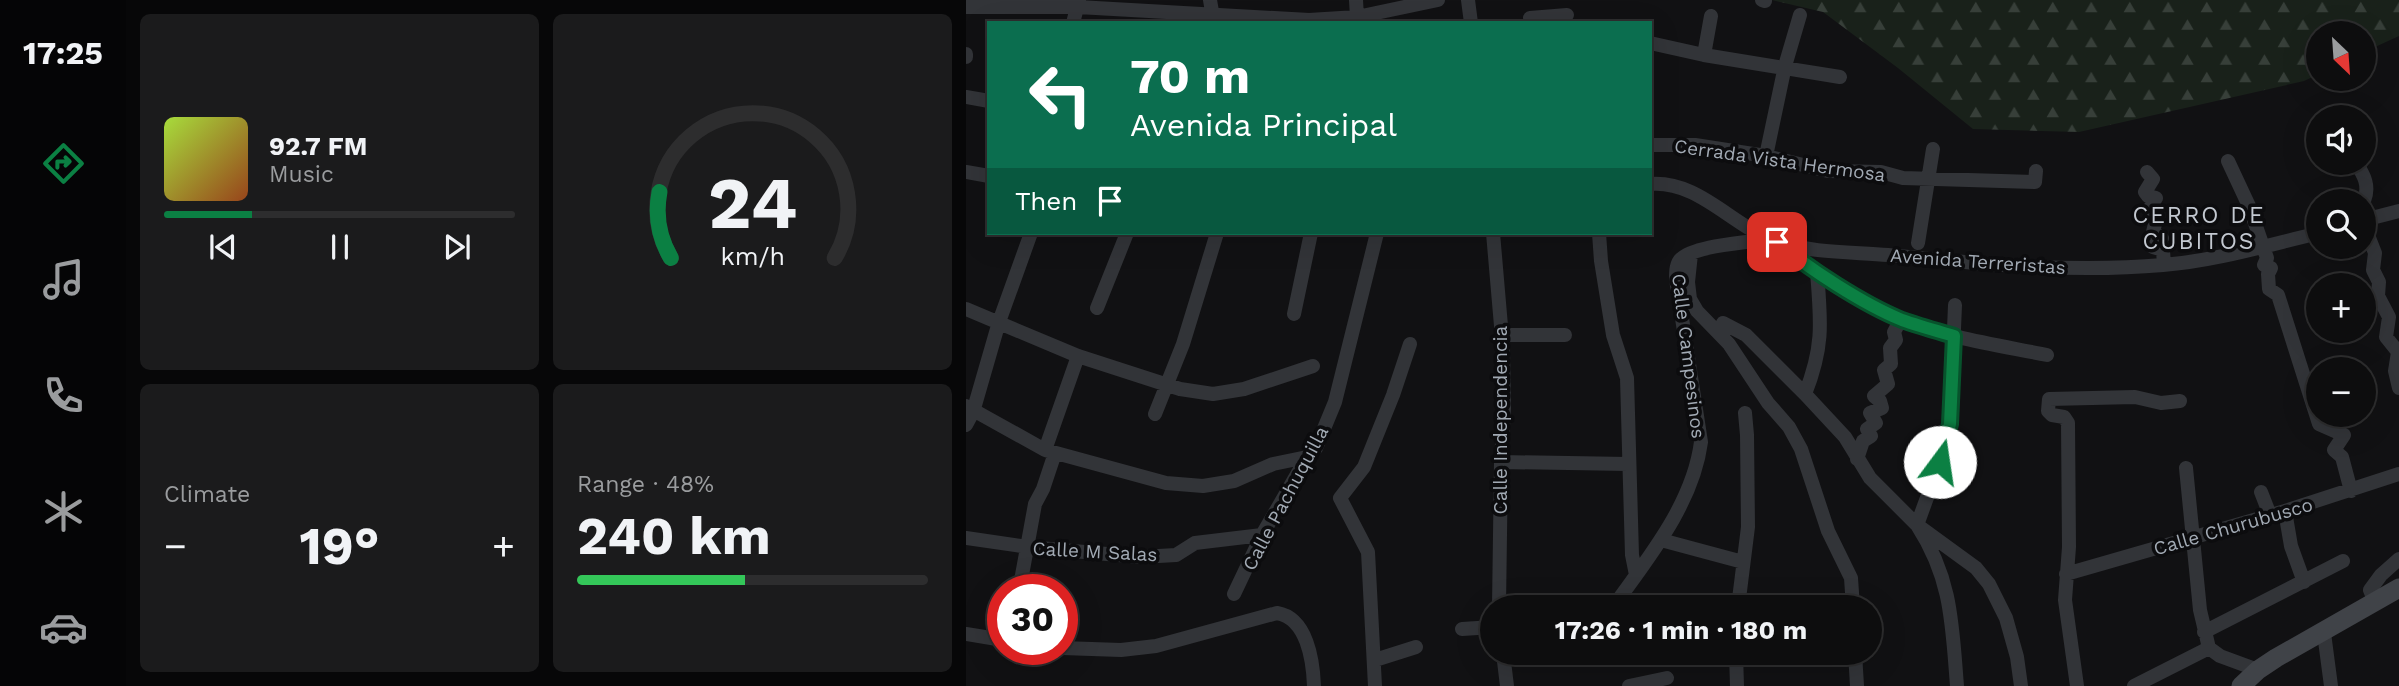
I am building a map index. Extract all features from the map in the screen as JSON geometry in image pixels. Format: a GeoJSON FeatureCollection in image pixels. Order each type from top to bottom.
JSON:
{"type":"FeatureCollection","features":[{"type":"Feature","properties":{"kind":"main road"},"geometry":{"type":"LineString","coordinates":[[2241,686],[2258,670],[2399,588]]}},
{"type":"Feature","properties":{"kind":"street"},"geometry":{"type":"LineString","coordinates":[[1210,0],[1213,20]]}},
{"type":"Feature","properties":{"kind":"street"},"geometry":{"type":"LineString","coordinates":[[1356,0],[1359,20]]}},
{"type":"Feature","properties":{"kind":"street"},"geometry":{"type":"LineString","coordinates":[[966,7],[1010,3],[1039,7],[1078,3],[1213,20],[1359,20],[1438,0]]}},
{"type":"Feature","properties":{"kind":"street"},"geometry":{"type":"LineString","coordinates":[[1468,0],[1471,21]]}},
{"type":"Feature","properties":{"kind":"street"},"geometry":{"type":"LineString","coordinates":[[1530,18],[1568,19],[1562,0]]}},
{"type":"Feature","properties":{"kind":"street"},"geometry":{"type":"LineString","coordinates":[[1074,21],[1078,3]]}},
{"type":"Feature","properties":{"kind":"street"},"geometry":{"type":"LineString","coordinates":[[1037,21],[1039,7]]}},
{"type":"Feature","properties":{"kind":"street"},"geometry":{"type":"LineString","coordinates":[[1766,156],[1785,66],[1800,15]]}},
{"type":"Feature","properties":{"kind":"street"},"geometry":{"type":"LineString","coordinates":[[1704,55],[1711,16]]}},
{"type":"Feature","properties":{"kind":"street"},"geometry":{"type":"LineString","coordinates":[[1652,43],[1704,55],[1840,77]]}},
{"type":"Feature","properties":{"kind":"street"},"geometry":{"type":"LineString","coordinates":[[966,97],[987,101]]}},
{"type":"Feature","properties":{"kind":"street","name":"Cerrada Vista Hermosa"},"geometry":{"type":"LineString","coordinates":[[1652,145],[1695,145],[1766,156],[1828,170],[1881,172],[1903,178],[2035,177]]}},
{"type":"Feature","properties":{"kind":"street"},"geometry":{"type":"LineString","coordinates":[[1918,243],[1933,149]]}},
{"type":"Feature","properties":{"kind":"street"},"geometry":{"type":"LineString","coordinates":[[2228,161],[2249,206],[2267,258],[2264,265],[2272,268],[2268,274],[2269,289],[2278,295],[2319,424],[2344,435],[2334,450],[2342,457],[2351,491]]}},
{"type":"Feature","properties":{"kind":"street"},"geometry":{"type":"LineString","coordinates":[[966,172],[987,176]]}},
{"type":"Feature","properties":{"kind":"street"},"geometry":{"type":"LineString","coordinates":[[2147,172],[2153,179],[2146,192],[2148,196],[2156,198],[2150,208],[2157,216],[2153,232],[2162,238],[2153,247],[2163,250],[2164,265]]}},
{"type":"Feature","properties":{"kind":"street","name":"Avenida Terreristas"},"geometry":{"type":"LineString","coordinates":[[1652,184],[1686,188],[1774,241],[1816,249],[2040,268],[2164,265],[2306,236]]}},
{"type":"Feature","properties":{"kind":"street"},"geometry":{"type":"LineString","coordinates":[[2376,219],[2399,211]]}},
{"type":"Feature","properties":{"kind":"street"},"geometry":{"type":"LineString","coordinates":[[1030,235],[968,414],[1050,452],[1166,483],[1203,486],[1234,481],[1273,464],[1307,457]]}},
{"type":"Feature","properties":{"kind":"street"},"geometry":{"type":"LineString","coordinates":[[1097,308],[1126,235]]}},
{"type":"Feature","properties":{"kind":"street"},"geometry":{"type":"LineString","coordinates":[[1155,414],[1197,302],[1216,235]]}},
{"type":"Feature","properties":{"kind":"street"},"geometry":{"type":"LineString","coordinates":[[1294,314],[1311,235]]}},
{"type":"Feature","properties":{"kind":"street","name":"Calle Pachuquilla"},"geometry":{"type":"LineString","coordinates":[[1234,593],[1262,535],[1307,457],[1316,448],[1335,402],[1377,235]]}},
{"type":"Feature","properties":{"kind":"street","name":"Calle Independencia"},"geometry":{"type":"LineString","coordinates":[[1493,235],[1503,335],[1499,595]]}},
{"type":"Feature","properties":{"kind":"street"},"geometry":{"type":"LineString","coordinates":[[1600,235],[1601,261],[1613,335],[1627,379],[1632,555],[1636,575]]}},
{"type":"Feature","properties":{"kind":"street"},"geometry":{"type":"LineString","coordinates":[[1774,241],[1817,272],[1901,319],[1954,336],[2047,355]]}},
{"type":"Feature","properties":{"kind":"street","name":"Calle Campesinos"},"geometry":{"type":"LineString","coordinates":[[1622,595],[1661,540],[1683,497],[1699,457],[1701,442],[1676,279],[1677,265],[1682,258],[1714,246],[1774,241]]}},
{"type":"Feature","properties":{"kind":"street"},"geometry":{"type":"LineString","coordinates":[[1691,254],[1688,282],[1690,299],[1697,311],[1729,344],[1761,393],[1789,427],[1801,449],[1828,531],[1852,578],[1853,595]]}},
{"type":"Feature","properties":{"kind":"street"},"geometry":{"type":"LineString","coordinates":[[2374,259],[2373,270],[2379,282],[2378,296],[2389,317],[2386,337],[2398,352],[2395,371],[2399,388]]}},
{"type":"Feature","properties":{"kind":"street"},"geometry":{"type":"LineString","coordinates":[[1805,394],[1816,367],[1822,332],[1817,272]]}},
{"type":"Feature","properties":{"kind":"street"},"geometry":{"type":"LineString","coordinates":[[1917,525],[1940,462],[1950,424],[1955,305]]}},
{"type":"Feature","properties":{"kind":"street"},"geometry":{"type":"LineString","coordinates":[[966,309],[1078,356],[1167,385],[1213,394],[1244,389],[1313,366]]}},
{"type":"Feature","properties":{"kind":"street"},"geometry":{"type":"LineString","coordinates":[[1857,459],[1863,441],[1871,436],[1867,429],[1876,423],[1870,413],[1882,408],[1880,401],[1874,396],[1888,383],[1884,370],[1891,364],[1890,348],[1896,340],[1894,332],[1901,319]]}},
{"type":"Feature","properties":{"kind":"street"},"geometry":{"type":"LineString","coordinates":[[1723,323],[1746,335],[1805,394],[1845,437],[1857,459],[1882,492],[1917,525],[1976,568],[1989,584],[2008,625],[2021,686]]}},
{"type":"Feature","properties":{"kind":"street"},"geometry":{"type":"LineString","coordinates":[[1503,335],[1565,335]]}},
{"type":"Feature","properties":{"kind":"street"},"geometry":{"type":"LineString","coordinates":[[1375,686],[1368,552],[1340,498],[1364,467],[1410,344]]}},
{"type":"Feature","properties":{"kind":"street"},"geometry":{"type":"LineString","coordinates":[[1022,574],[1035,504],[1043,489],[1050,452],[1078,356]]}},
{"type":"Feature","properties":{"kind":"street"},"geometry":{"type":"LineString","coordinates":[[2077,686],[2066,600],[2069,547],[2068,423],[2064,417],[2052,415],[2048,411],[2049,399],[2135,397],[2161,403],[2180,401]]}},
{"type":"Feature","properties":{"kind":"street"},"geometry":{"type":"LineString","coordinates":[[1739,595],[1748,527],[1745,413]]}},
{"type":"Feature","properties":{"kind":"street"},"geometry":{"type":"LineString","coordinates":[[1501,462],[1628,464]]}},
{"type":"Feature","properties":{"kind":"street"},"geometry":{"type":"LineString","coordinates":[[2186,468],[2191,538],[2204,632],[2209,648],[2220,656],[2258,670]]}},
{"type":"Feature","properties":{"kind":"street","name":"Calle Churubusco"},"geometry":{"type":"LineString","coordinates":[[2066,574],[2285,511],[2399,474]]}},
{"type":"Feature","properties":{"kind":"street"},"geometry":{"type":"LineString","coordinates":[[2261,492],[2270,515]]}},
{"type":"Feature","properties":{"kind":"street"},"geometry":{"type":"LineString","coordinates":[[2285,511],[2291,546],[2304,582]]}},
{"type":"Feature","properties":{"kind":"street"},"geometry":{"type":"LineString","coordinates":[[1917,525],[1932,548],[1942,573],[1951,616],[1957,686]]}},
{"type":"Feature","properties":{"kind":"street","name":"Calle M Salas"},"geometry":{"type":"LineString","coordinates":[[966,538],[1028,547],[1141,557],[1177,555],[1195,543],[1262,535]]}},
{"type":"Feature","properties":{"kind":"street"},"geometry":{"type":"LineString","coordinates":[[1661,540],[1743,562]]}},
{"type":"Feature","properties":{"kind":"street"},"geometry":{"type":"LineString","coordinates":[[2375,602],[2370,590],[2381,575],[2399,559]]}},
{"type":"Feature","properties":{"kind":"street"},"geometry":{"type":"LineString","coordinates":[[2204,632],[2343,561]]}},
{"type":"Feature","properties":{"kind":"street"},"geometry":{"type":"LineString","coordinates":[[1078,649],[1121,650],[1156,646],[1277,612],[1294,620],[1304,635],[1312,664],[1314,686]]}},
{"type":"Feature","properties":{"kind":"street"},"geometry":{"type":"LineString","coordinates":[[1462,629],[1480,628]]}},
{"type":"Feature","properties":{"kind":"street"},"geometry":{"type":"LineString","coordinates":[[2324,633],[2331,686]]}},
{"type":"Feature","properties":{"kind":"street"},"geometry":{"type":"LineString","coordinates":[[966,634],[987,637]]}},
{"type":"Feature","properties":{"kind":"street"},"geometry":{"type":"LineString","coordinates":[[1375,660],[1416,647]]}},
{"type":"Feature","properties":{"kind":"street"},"geometry":{"type":"LineString","coordinates":[[2134,686],[2209,648]]}},
{"type":"Feature","properties":{"kind":"street"},"geometry":{"type":"LineString","coordinates":[[1504,665],[1507,686]]}},
{"type":"Feature","properties":{"kind":"street"},"geometry":{"type":"LineString","coordinates":[[1736,665],[1737,686]]}},
{"type":"Feature","properties":{"kind":"street"},"geometry":{"type":"LineString","coordinates":[[1856,665],[1857,686]]}},
{"type":"Feature","properties":{"kind":"street"},"geometry":{"type":"LineString","coordinates":[[1629,686],[1667,678]]}},
{"type":"Feature","properties":{"kind":"green space"},"geometry":{"type":"Polygon","coordinates":[[[1772,0],[2399,0],[2399,36],[2376,47],[2376,21],[2306,21],[2304,81],[2079,132],[1973,129],[1823,12],[1772,0]]]}},
{"type":"Feature","properties":{"kind":"district","name":"CERRO DE CUBITOS"},"geometry":{"type":"Point","coordinates":[2199,228]}},
{"type":"Feature","properties":{"kind":"route"},"geometry":{"type":"LineString","coordinates":[[1777,242],[1817,272],[1867,302],[1901,319],[1954,336],[1950,424],[1940,462]]}}]}
